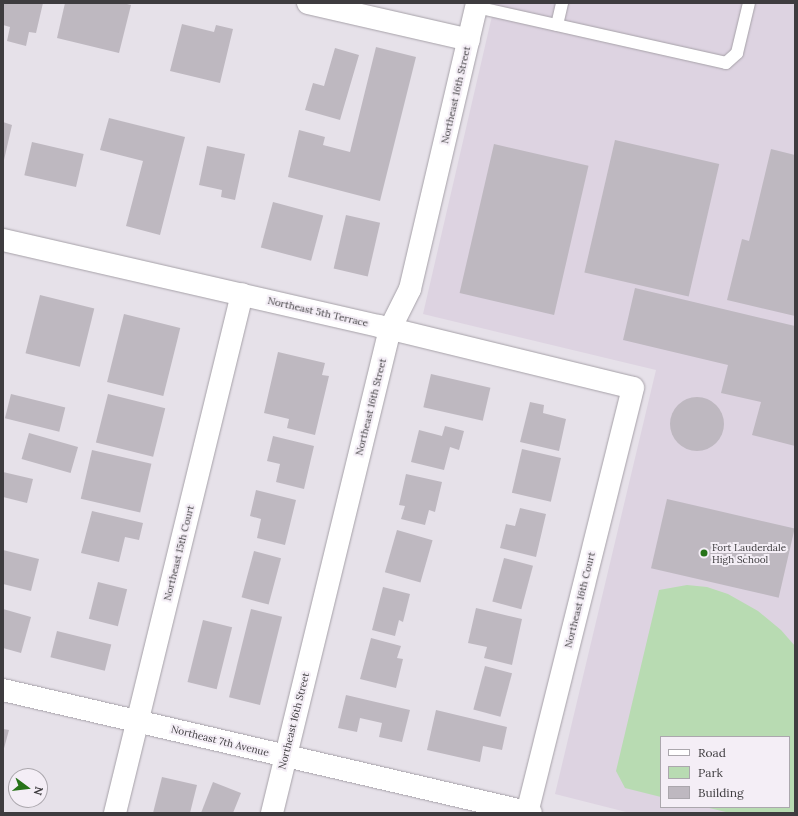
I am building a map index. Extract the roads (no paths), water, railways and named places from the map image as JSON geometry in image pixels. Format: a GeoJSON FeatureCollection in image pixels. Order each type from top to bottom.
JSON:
{"type":"FeatureCollection","features":[{"type":"Feature","properties":{"kind":"street"},"geometry":{"type":"LineString","coordinates":[[308,3],[469,40]]}},
{"type":"Feature","properties":{"kind":"street","name":"Northeast 16th Street"},"geometry":{"type":"LineString","coordinates":[[272,813],[390,329],[410,289],[477,5]]}},
{"type":"Feature","properties":{"kind":"street","name":"Northeast 5th Terrace"},"geometry":{"type":"LineString","coordinates":[[3,240],[242,294],[633,388]]}},
{"type":"Feature","properties":{"kind":"street","name":"Northeast 15th Court"},"geometry":{"type":"LineString","coordinates":[[115,813],[242,294]]}},
{"type":"Feature","properties":{"kind":"street","name":"Northeast 16th Court"},"geometry":{"type":"LineString","coordinates":[[528,813],[633,388]]}},
{"type":"Feature","properties":{"kind":"street","name":"Northeast 7th Avenue"},"geometry":{"type":"LineString","coordinates":[[3,690],[138,720],[285,757],[528,813]]}},
{"type":"Feature","properties":{"kind":"lane"},"geometry":{"type":"LineString","coordinates":[[557,25],[562,3]]}},
{"type":"Feature","properties":{"kind":"lane"},"geometry":{"type":"LineString","coordinates":[[477,5],[557,25],[726,63],[737,53],[749,3]]}},
{"type":"Feature","properties":{"kind":"place","name":"Fort Lauderdale High School"},"geometry":{"type":"Point","coordinates":[704,553]}}]}
